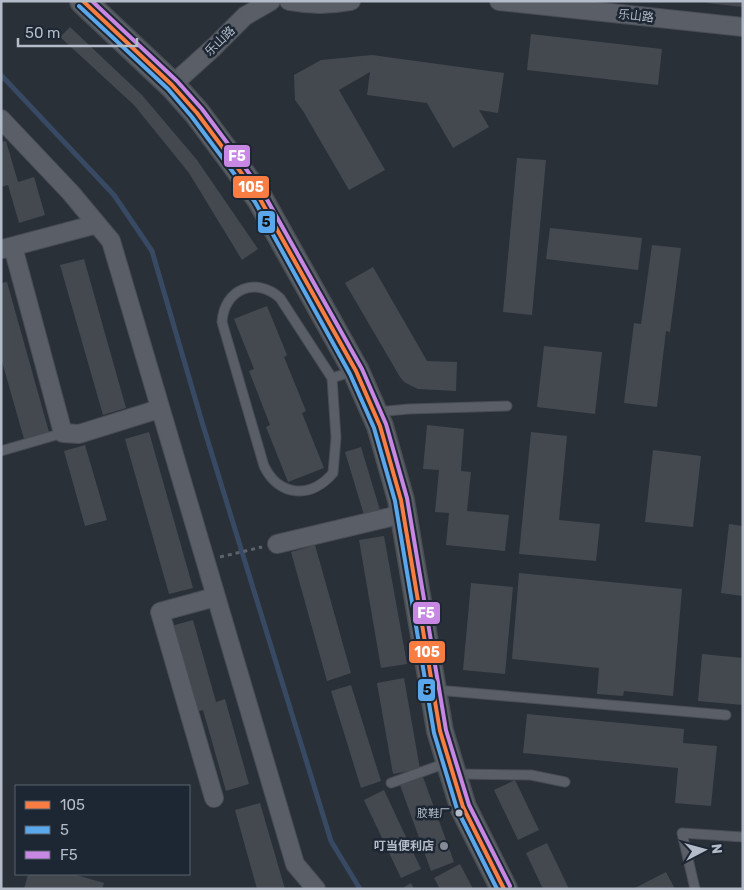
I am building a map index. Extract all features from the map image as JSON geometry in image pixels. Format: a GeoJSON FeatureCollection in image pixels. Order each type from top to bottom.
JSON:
{"type":"FeatureCollection","features":[{"type":"Feature","properties":{"kind":"main road"},"geometry":{"type":"LineString","coordinates":[[83,1],[172,85],[197,113],[260,199],[356,371],[380,426],[403,514],[440,731],[463,806],[504,889]]}},
{"type":"Feature","properties":{"kind":"street","name":"乐山路"},"geometry":{"type":"LineString","coordinates":[[172,85],[245,16],[271,1]]}},
{"type":"Feature","properties":{"kind":"street"},"geometry":{"type":"LineString","coordinates":[[289,1],[305,4],[336,4],[351,1]]}},
{"type":"Feature","properties":{"kind":"street","name":"乐山路"},"geometry":{"type":"LineString","coordinates":[[500,1],[743,27]]}},
{"type":"Feature","properties":{"kind":"street"},"geometry":{"type":"LineString","coordinates":[[1,119],[71,193],[110,241],[295,864],[316,889]]}},
{"type":"Feature","properties":{"kind":"street"},"geometry":{"type":"LineString","coordinates":[[97,224],[7,248],[63,433],[79,434],[159,410]]}},
{"type":"Feature","properties":{"kind":"street"},"geometry":{"type":"LineString","coordinates":[[277,544],[403,514]]}},
{"type":"Feature","properties":{"kind":"street"},"geometry":{"type":"LineString","coordinates":[[214,798],[160,612],[215,597]]}},
{"type":"Feature","properties":{"kind":"lane"},"geometry":{"type":"LineString","coordinates":[[254,287],[274,293],[280,298],[332,378],[336,438],[332,473],[319,486],[311,490],[302,491],[284,488],[271,479],[264,466],[222,322],[228,300],[240,290],[254,287]]}},
{"type":"Feature","properties":{"kind":"lane"},"geometry":{"type":"LineString","coordinates":[[332,378],[356,371]]}},
{"type":"Feature","properties":{"kind":"lane"},"geometry":{"type":"LineString","coordinates":[[373,412],[507,406]]}},
{"type":"Feature","properties":{"kind":"lane"},"geometry":{"type":"LineString","coordinates":[[1,451],[63,433]]}},
{"type":"Feature","properties":{"kind":"lane"},"geometry":{"type":"LineString","coordinates":[[433,690],[726,715]]}},
{"type":"Feature","properties":{"kind":"lane"},"geometry":{"type":"LineString","coordinates":[[391,782],[451,768],[531,775],[565,782]]}},
{"type":"Feature","properties":{"kind":"lane"},"geometry":{"type":"LineString","coordinates":[[695,889],[682,833],[743,837]]}},
{"type":"Feature","properties":{"kind":"path"},"geometry":{"type":"LineString","coordinates":[[231,554],[277,544]]}},
{"type":"Feature","properties":{"kind":"building"},"geometry":{"type":"Polygon","coordinates":[[[707,1],[743,1],[743,7],[707,3],[707,1]]]}},
{"type":"Feature","properties":{"kind":"building"},"geometry":{"type":"Polygon","coordinates":[[[70,27],[142,95],[197,160],[258,249],[242,260],[189,173],[134,105],[60,37],[70,27]]]}},
{"type":"Feature","properties":{"kind":"building"},"geometry":{"type":"Polygon","coordinates":[[[531,34],[662,49],[658,85],[527,70],[531,34]]]}},
{"type":"Feature","properties":{"kind":"building"},"geometry":{"type":"Polygon","coordinates":[[[372,55],[504,73],[498,113],[479,110],[489,127],[453,148],[427,103],[367,95],[370,72],[339,90],[385,170],[349,190],[295,100],[294,75],[321,60],[372,55]]]}},
{"type":"Feature","properties":{"kind":"building"},"geometry":{"type":"Polygon","coordinates":[[[6,141],[18,182],[34,177],[45,215],[19,223],[8,185],[1,187],[1,142],[6,141]]]}},
{"type":"Feature","properties":{"kind":"building"},"geometry":{"type":"Polygon","coordinates":[[[517,158],[546,160],[532,315],[503,312],[517,158]]]}},
{"type":"Feature","properties":{"kind":"building"},"geometry":{"type":"Polygon","coordinates":[[[550,228],[642,238],[638,270],[546,259],[550,228]]]}},
{"type":"Feature","properties":{"kind":"building"},"geometry":{"type":"Polygon","coordinates":[[[652,245],[681,248],[670,332],[666,331],[657,407],[624,403],[634,323],[641,324],[652,245]]]}},
{"type":"Feature","properties":{"kind":"building"},"geometry":{"type":"Polygon","coordinates":[[[84,259],[126,408],[103,415],[60,265],[84,259]]]}},
{"type":"Feature","properties":{"kind":"building"},"geometry":{"type":"Polygon","coordinates":[[[373,267],[427,361],[457,362],[456,391],[418,389],[404,382],[400,377],[345,283],[373,267]]]}},
{"type":"Feature","properties":{"kind":"building"},"geometry":{"type":"Polygon","coordinates":[[[7,282],[49,432],[24,439],[1,358],[1,283],[7,282]]]}},
{"type":"Feature","properties":{"kind":"building"},"geometry":{"type":"Polygon","coordinates":[[[267,306],[287,355],[284,357],[306,411],[302,413],[324,468],[288,482],[266,427],[270,425],[249,371],[254,369],[234,319],[267,306]]]}},
{"type":"Feature","properties":{"kind":"building"},"geometry":{"type":"Polygon","coordinates":[[[544,346],[602,352],[595,414],[537,407],[544,346]]]}},
{"type":"Feature","properties":{"kind":"building"},"geometry":{"type":"Polygon","coordinates":[[[427,425],[464,429],[461,471],[471,472],[467,511],[509,515],[505,551],[446,545],[449,513],[435,512],[439,470],[423,469],[427,425]]]}},
{"type":"Feature","properties":{"kind":"building"},"geometry":{"type":"Polygon","coordinates":[[[149,432],[193,588],[169,594],[125,439],[149,432]]]}},
{"type":"Feature","properties":{"kind":"building"},"geometry":{"type":"Polygon","coordinates":[[[531,432],[567,436],[559,520],[600,524],[596,561],[519,554],[531,432]]]}},
{"type":"Feature","properties":{"kind":"building"},"geometry":{"type":"Polygon","coordinates":[[[85,445],[107,520],[85,526],[64,451],[85,445]]]}},
{"type":"Feature","properties":{"kind":"building"},"geometry":{"type":"Polygon","coordinates":[[[361,447],[380,510],[364,515],[345,452],[361,447]]]}},
{"type":"Feature","properties":{"kind":"building"},"geometry":{"type":"Polygon","coordinates":[[[653,450],[701,456],[693,527],[645,522],[653,450]]]}},
{"type":"Feature","properties":{"kind":"building"},"geometry":{"type":"Polygon","coordinates":[[[729,524],[743,526],[743,596],[721,593],[729,524]]]}},
{"type":"Feature","properties":{"kind":"building"},"geometry":{"type":"Polygon","coordinates":[[[384,536],[407,664],[381,668],[359,540],[384,536]]]}},
{"type":"Feature","properties":{"kind":"building"},"geometry":{"type":"Polygon","coordinates":[[[315,545],[351,673],[327,681],[291,552],[315,545]]]}},
{"type":"Feature","properties":{"kind":"building"},"geometry":{"type":"Polygon","coordinates":[[[519,573],[682,589],[673,696],[624,691],[623,696],[597,694],[599,668],[512,659],[519,573]]]}},
{"type":"Feature","properties":{"kind":"building"},"geometry":{"type":"Polygon","coordinates":[[[471,583],[513,587],[505,674],[463,670],[471,583]]]}},
{"type":"Feature","properties":{"kind":"building"},"geometry":{"type":"Polygon","coordinates":[[[193,620],[216,702],[225,699],[249,784],[226,791],[203,710],[195,712],[171,626],[193,620]]]}},
{"type":"Feature","properties":{"kind":"building"},"geometry":{"type":"Polygon","coordinates":[[[702,654],[743,658],[743,705],[698,701],[702,654]]]}},
{"type":"Feature","properties":{"kind":"building"},"geometry":{"type":"Polygon","coordinates":[[[404,678],[420,769],[393,774],[377,683],[404,678]]]}},
{"type":"Feature","properties":{"kind":"building"},"geometry":{"type":"Polygon","coordinates":[[[351,685],[381,781],[361,788],[331,691],[351,685]]]}},
{"type":"Feature","properties":{"kind":"building"},"geometry":{"type":"Polygon","coordinates":[[[527,714],[684,729],[683,743],[717,746],[711,806],[675,803],[678,768],[523,753],[527,714]]]}},
{"type":"Feature","properties":{"kind":"building"},"geometry":{"type":"Polygon","coordinates":[[[423,777],[454,862],[431,871],[400,785],[423,777]]]}},
{"type":"Feature","properties":{"kind":"building"},"geometry":{"type":"Polygon","coordinates":[[[515,780],[539,830],[518,840],[494,790],[515,780]]]}},
{"type":"Feature","properties":{"kind":"building"},"geometry":{"type":"Polygon","coordinates":[[[384,790],[421,869],[401,878],[364,800],[384,790]]]}},
{"type":"Feature","properties":{"kind":"building"},"geometry":{"type":"Polygon","coordinates":[[[260,803],[285,889],[257,889],[235,810],[260,803]]]}},
{"type":"Feature","properties":{"kind":"building"},"geometry":{"type":"Polygon","coordinates":[[[547,843],[569,889],[543,889],[526,853],[547,843]]]}},
{"type":"Feature","properties":{"kind":"building"},"geometry":{"type":"Polygon","coordinates":[[[460,864],[473,889],[440,889],[434,878],[460,864]]]}},
{"type":"Feature","properties":{"kind":"building"},"geometry":{"type":"Polygon","coordinates":[[[666,872],[675,889],[633,889],[666,872]]]}},
{"type":"Feature","properties":{"kind":"building"},"geometry":{"type":"Polygon","coordinates":[[[28,875],[76,875],[104,883],[102,889],[24,889],[28,875]]]}},
{"type":"Feature","properties":{"kind":"building"},"geometry":{"type":"Polygon","coordinates":[[[411,883],[414,889],[401,889],[411,883]]]}},
{"type":"Feature","properties":{"kind":"waterway"},"geometry":{"type":"LineString","coordinates":[[1,75],[114,195],[152,251],[202,422],[331,841],[360,889]]}},
{"type":"Feature","properties":{"kind":"transit line","name":"105"},"geometry":{"type":"LineString","coordinates":[[83,1],[172,85],[197,113],[232,160],[260,199],[356,371],[380,426],[401,500],[440,731],[463,807],[504,889]]}},
{"type":"Feature","properties":{"kind":"transit line","name":"F5"},"geometry":{"type":"LineString","coordinates":[[92,1],[177,81],[202,109],[237,156],[265,196],[362,369],[386,424],[407,498],[446,730],[469,805],[510,886]]}},
{"type":"Feature","properties":{"kind":"transit line","name":"5"},"geometry":{"type":"LineString","coordinates":[[79,6],[168,89],[192,117],[255,202],[350,374],[374,428],[395,501],[434,733],[457,809],[497,889]]}},
{"type":"Feature","properties":{"kind":"place","name":"胶鞋厂"},"geometry":{"type":"Point","coordinates":[459,813]}},
{"type":"Feature","properties":{"kind":"place","name":"叮当便利店"},"geometry":{"type":"Point","coordinates":[444,846]}}]}
